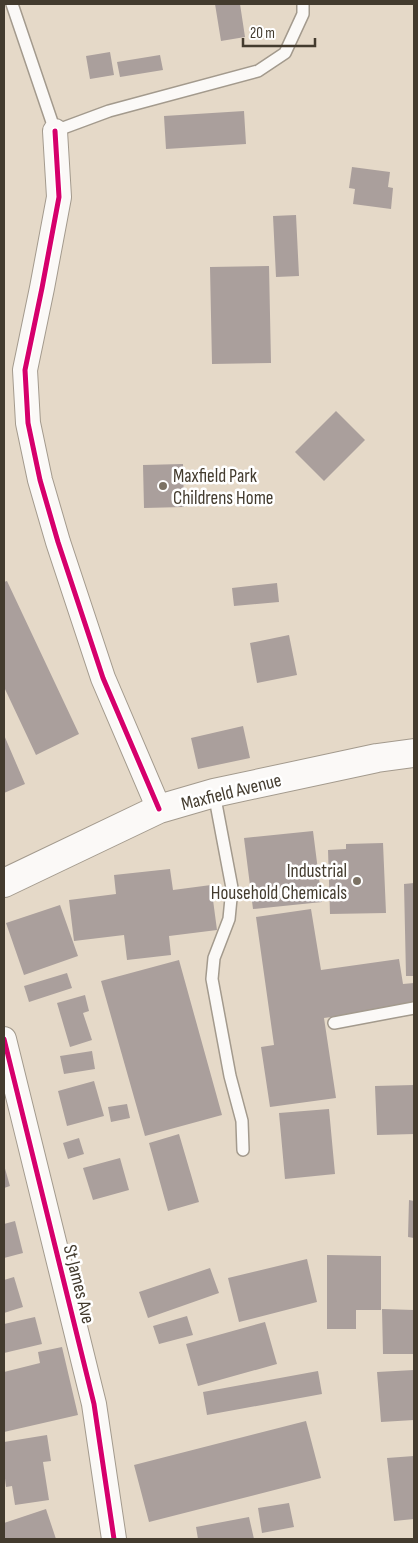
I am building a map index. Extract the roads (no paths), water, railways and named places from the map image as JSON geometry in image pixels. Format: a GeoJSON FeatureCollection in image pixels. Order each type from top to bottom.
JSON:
{"type":"FeatureCollection","features":[{"type":"Feature","properties":{"kind":"main road","name":"Maxfield Avenue"},"geometry":{"type":"LineString","coordinates":[[4,883],[159,809],[214,793],[378,758],[414,753]]}},
{"type":"Feature","properties":{"kind":"street"},"geometry":{"type":"LineString","coordinates":[[56,131],[59,197],[25,370],[28,423],[40,480],[58,542],[103,678],[159,809]]}},
{"type":"Feature","properties":{"kind":"street","name":"St James Ave"},"geometry":{"type":"LineString","coordinates":[[4,1039],[94,1404],[114,1539]]}},
{"type":"Feature","properties":{"kind":"lane"},"geometry":{"type":"LineString","coordinates":[[12,4],[56,131],[109,111],[258,71],[285,53],[303,14],[303,4]]}},
{"type":"Feature","properties":{"kind":"lane"},"geometry":{"type":"LineString","coordinates":[[214,793],[232,888],[228,918],[214,958],[212,979],[230,1076],[242,1121],[243,1150]]}},
{"type":"Feature","properties":{"kind":"lane"},"geometry":{"type":"LineString","coordinates":[[334,1023],[414,1008]]}},
{"type":"Feature","properties":{"kind":"place","name":"Maxfield Park Childrens Home"},"geometry":{"type":"Point","coordinates":[163,486]}},
{"type":"Feature","properties":{"kind":"place","name":"Industrial Household Chemicals"},"geometry":{"type":"Point","coordinates":[357,881]}}]}
